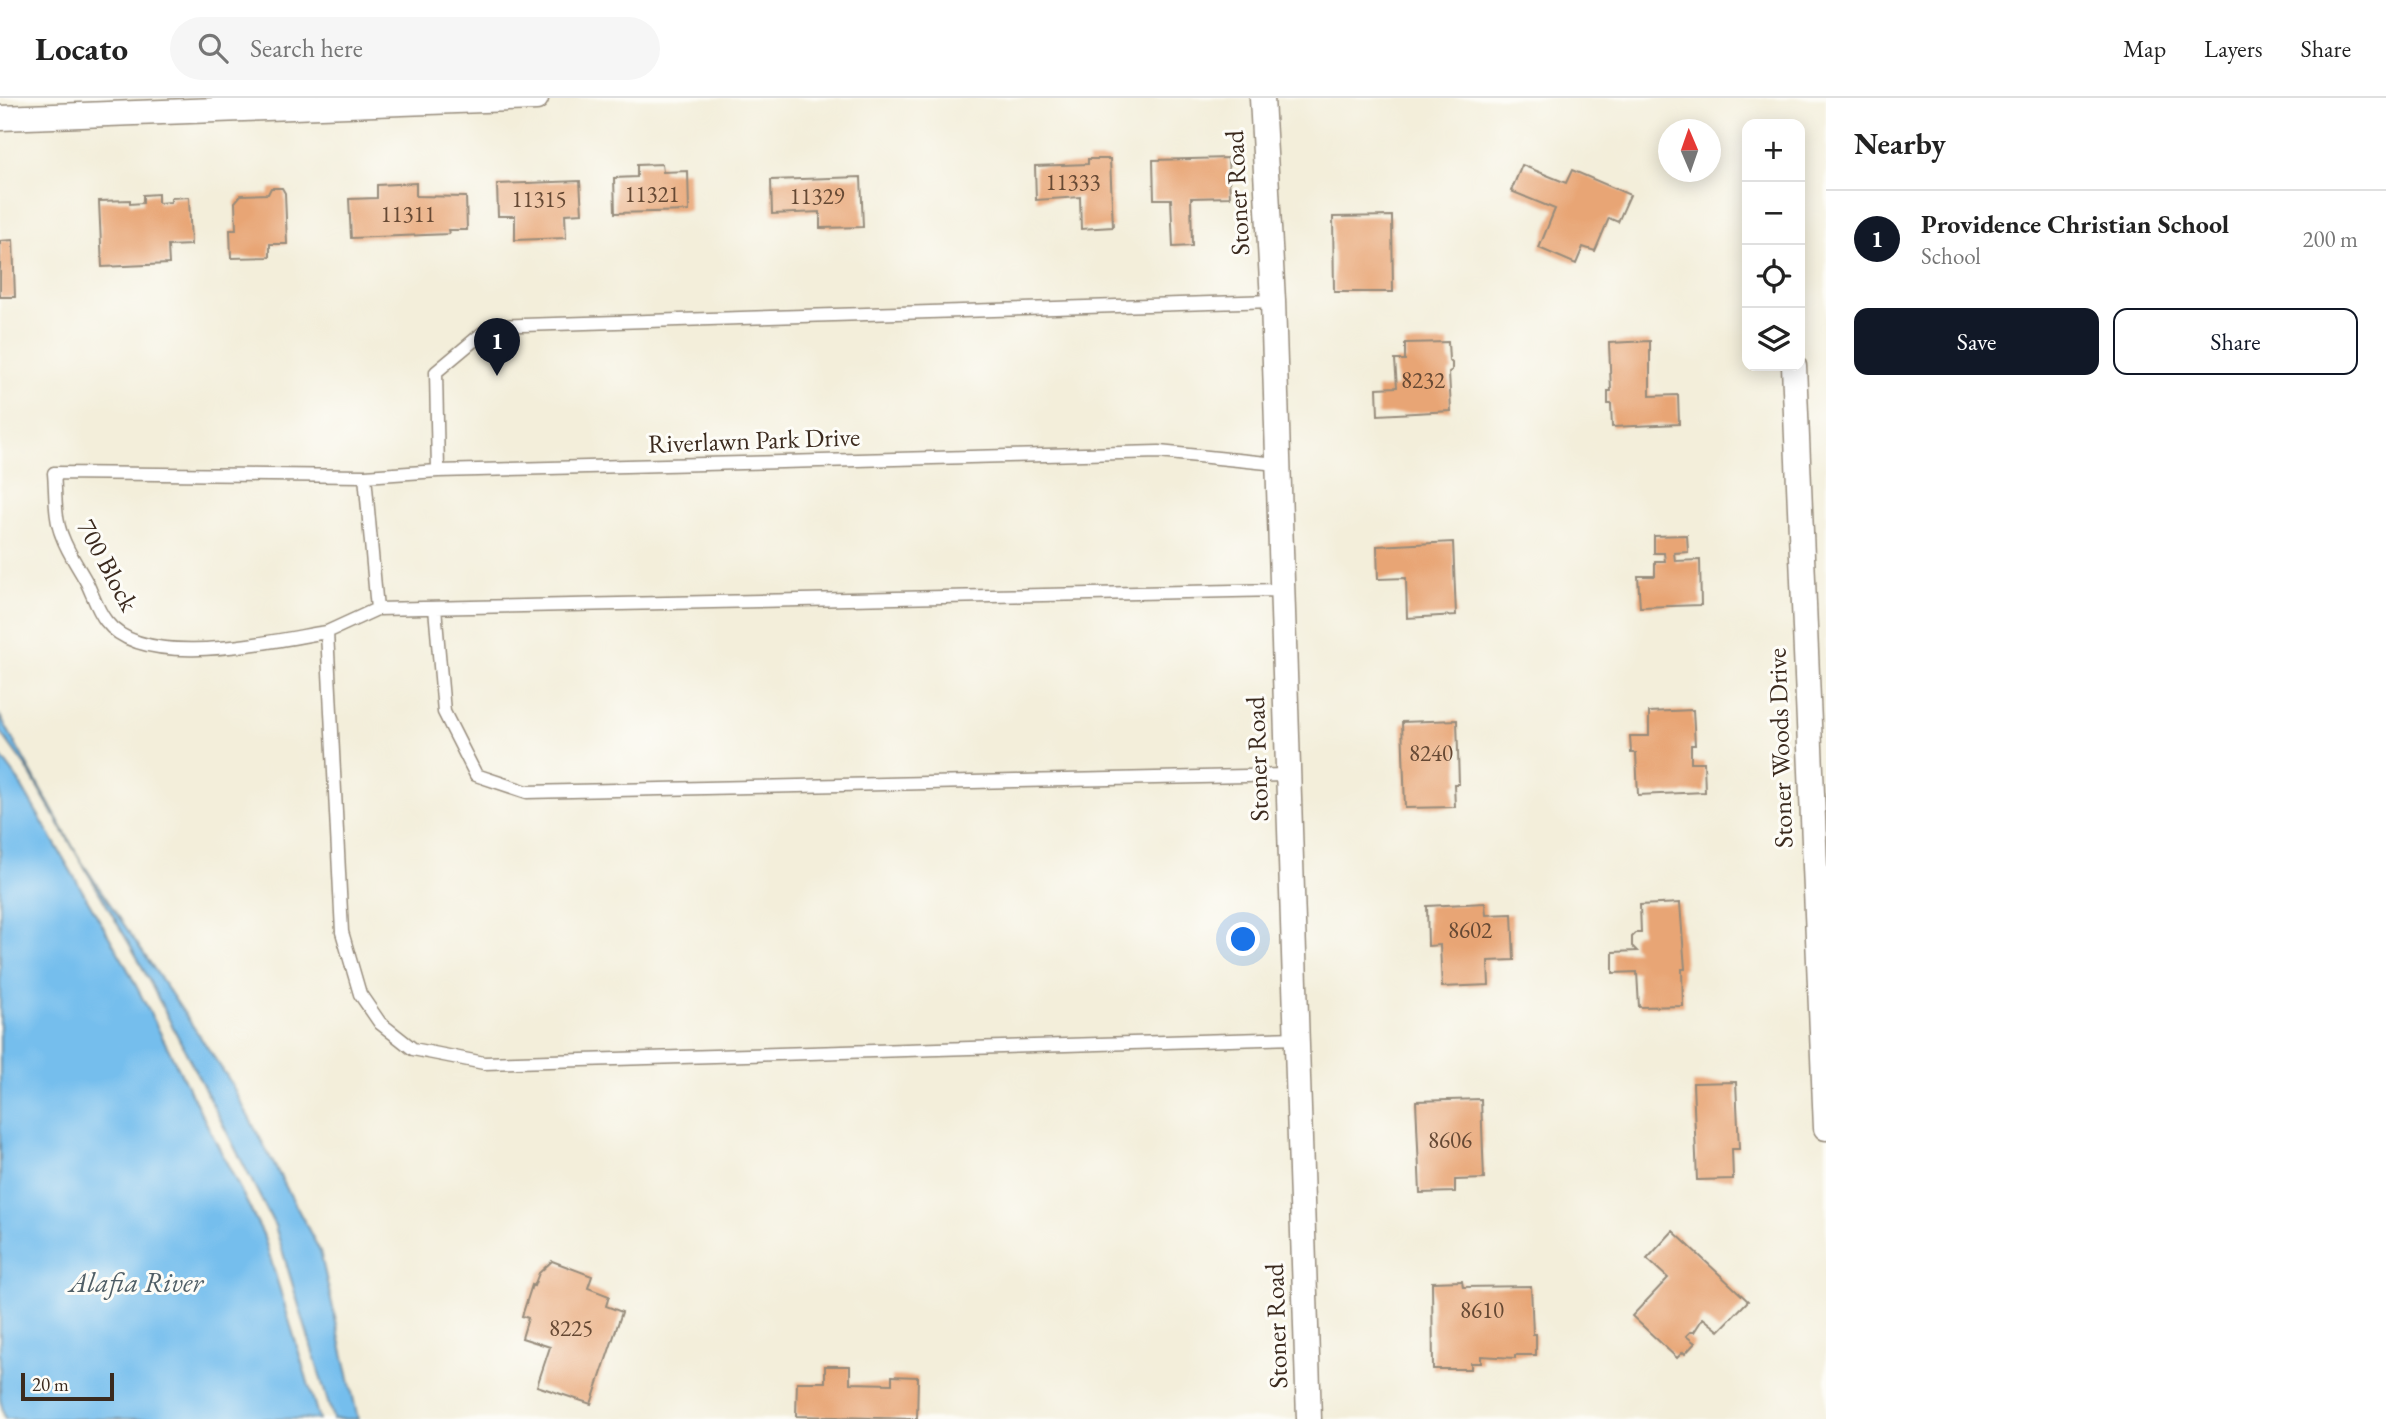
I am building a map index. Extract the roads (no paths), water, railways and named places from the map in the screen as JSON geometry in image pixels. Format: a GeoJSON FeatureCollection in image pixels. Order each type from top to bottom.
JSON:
{"type":"FeatureCollection","features":[{"type":"Feature","properties":{"kind":"street"},"geometry":{"type":"LineString","coordinates":[[0,118],[536,98]]}},
{"type":"Feature","properties":{"kind":"street","name":"Stoner Road"},"geometry":{"type":"LineString","coordinates":[[1262,98],[1273,301],[1308,1419]]}},
{"type":"Feature","properties":{"kind":"street","name":"Stoner Woods Drive"},"geometry":{"type":"LineString","coordinates":[[1794,371],[1826,1128]]}},
{"type":"Feature","properties":{"kind":"lane"},"geometry":{"type":"LineString","coordinates":[[438,471],[436,372],[491,326],[1273,301]]}},
{"type":"Feature","properties":{"kind":"lane","name":"Riverlawn Park Drive"},"geometry":{"type":"LineString","coordinates":[[54,473],[365,476],[438,471],[1159,452],[1278,464]]}},
{"type":"Feature","properties":{"kind":"lane","name":"700 Block"},"geometry":{"type":"LineString","coordinates":[[54,473],[61,535],[107,622],[121,634],[149,646],[179,650],[212,649],[327,632],[377,609]]}},
{"type":"Feature","properties":{"kind":"lane"},"geometry":{"type":"LineString","coordinates":[[365,476],[377,609],[1280,590]]}},
{"type":"Feature","properties":{"kind":"lane"},"geometry":{"type":"LineString","coordinates":[[435,608],[444,712],[476,775],[527,792],[1287,775]]}},
{"type":"Feature","properties":{"kind":"lane"},"geometry":{"type":"LineString","coordinates":[[327,632],[342,932],[360,994],[380,1023],[413,1049],[484,1063],[1296,1038]]}},
{"type":"Feature","properties":{"kind":"water"},"geometry":{"type":"Polygon","coordinates":[[[0,716],[76,852],[26,767],[0,731],[0,716]]]}},
{"type":"Feature","properties":{"kind":"water","name":"Alafia River"},"geometry":{"type":"Polygon","coordinates":[[[0,755],[15,775],[125,964],[263,1234],[319,1419],[5,1419],[0,1399],[0,755]]]}},
{"type":"Feature","properties":{"kind":"water"},"geometry":{"type":"Polygon","coordinates":[[[80,860],[228,1078],[320,1251],[358,1419],[333,1419],[275,1226],[137,957],[80,860]]]}},
{"type":"Feature","properties":{"kind":"place","name":"Providence Christian School"},"geometry":{"type":"Point","coordinates":[497,376]}}]}
